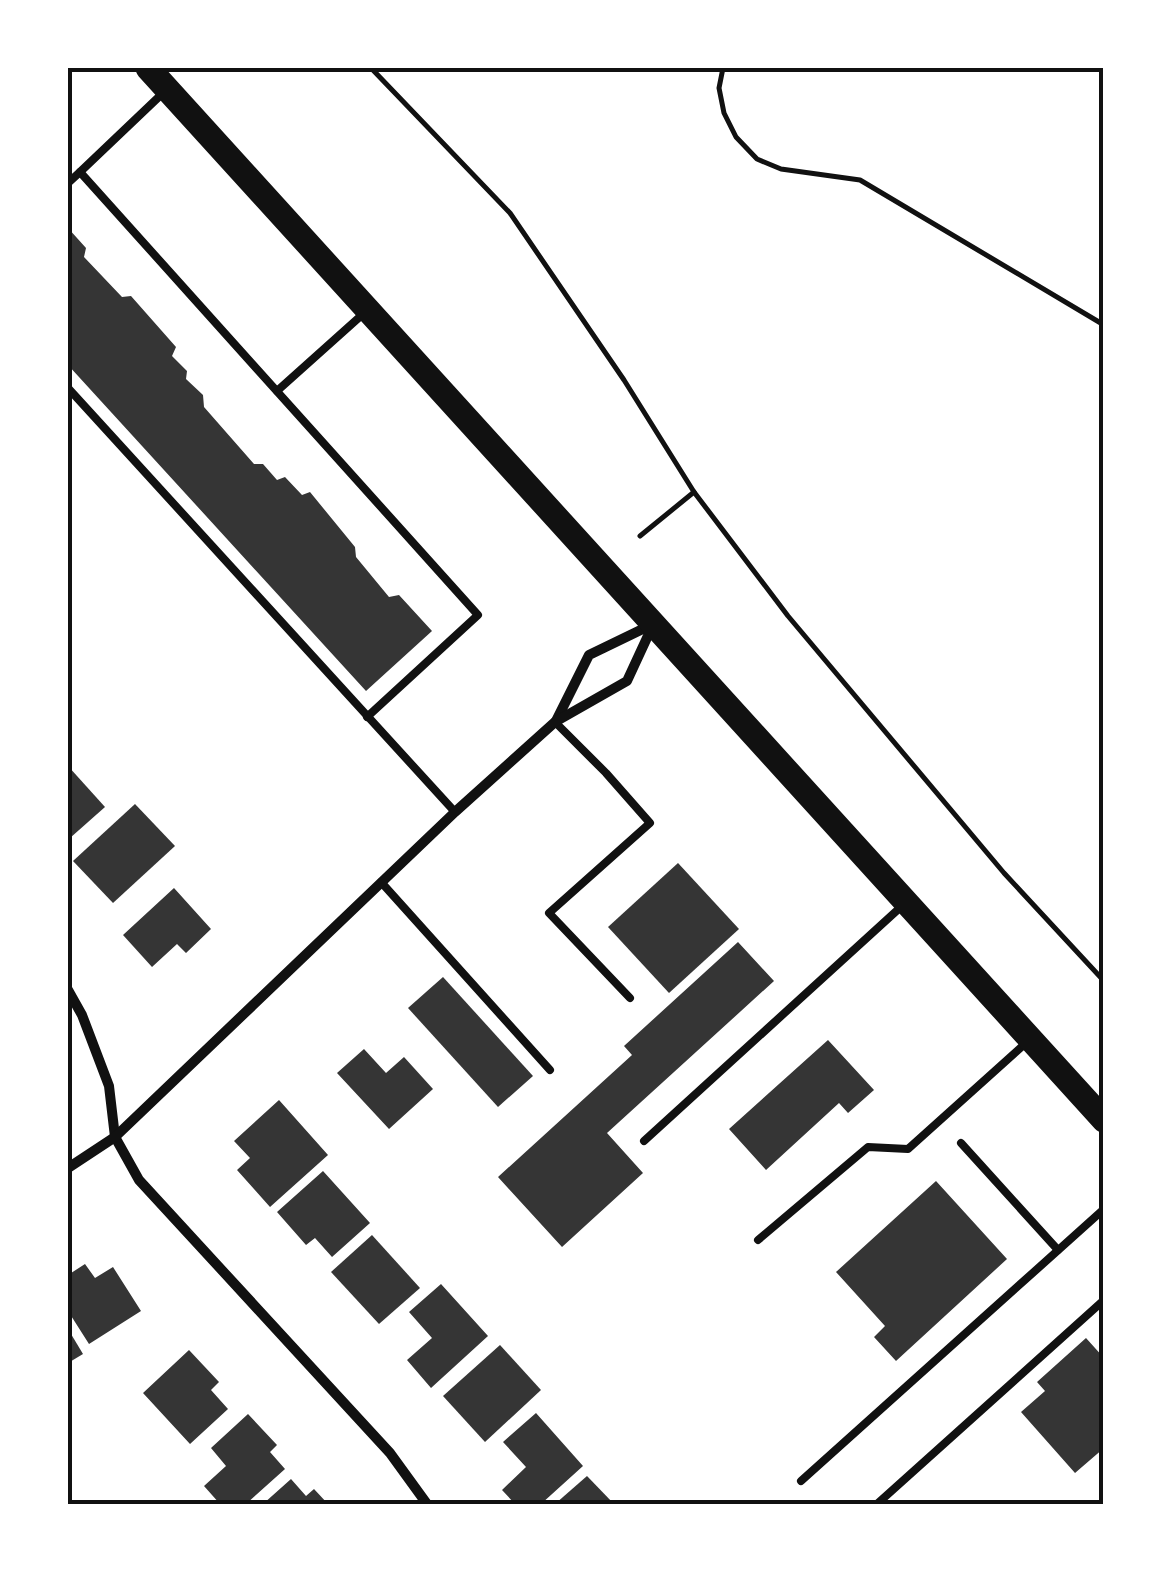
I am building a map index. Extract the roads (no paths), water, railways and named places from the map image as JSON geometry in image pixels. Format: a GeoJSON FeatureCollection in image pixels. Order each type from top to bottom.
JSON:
{"type":"FeatureCollection","features":[{"type":"Feature","properties":{"kind":"main road"},"geometry":{"type":"LineString","coordinates":[[148,68],[1104,1120]]}},
{"type":"Feature","properties":{"kind":"street"},"geometry":{"type":"LineString","coordinates":[[555,722],[589,655],[654,624]]}},
{"type":"Feature","properties":{"kind":"street"},"geometry":{"type":"LineString","coordinates":[[68,1168],[115,1137],[455,812],[555,722],[627,682],[654,624]]}},
{"type":"Feature","properties":{"kind":"street"},"geometry":{"type":"LineString","coordinates":[[68,990],[110,1086],[115,1137],[139,1180],[390,1454],[426,1504]]}},
{"type":"Feature","properties":{"kind":"lane"},"geometry":{"type":"LineString","coordinates":[[68,184],[167,89]]}},
{"type":"Feature","properties":{"kind":"lane"},"geometry":{"type":"LineString","coordinates":[[80,172],[478,615],[368,717]]}},
{"type":"Feature","properties":{"kind":"lane"},"geometry":{"type":"LineString","coordinates":[[277,391],[368,309]]}},
{"type":"Feature","properties":{"kind":"lane"},"geometry":{"type":"LineString","coordinates":[[68,388],[455,812]]}},
{"type":"Feature","properties":{"kind":"lane"},"geometry":{"type":"LineString","coordinates":[[555,722],[650,823],[550,913],[630,998]]}},
{"type":"Feature","properties":{"kind":"lane"},"geometry":{"type":"LineString","coordinates":[[381,882],[550,1070]]}},
{"type":"Feature","properties":{"kind":"lane"},"geometry":{"type":"LineString","coordinates":[[644,1141],[906,902]]}},
{"type":"Feature","properties":{"kind":"lane"},"geometry":{"type":"LineString","coordinates":[[758,1240],[868,1147],[908,1149],[1030,1039]]}},
{"type":"Feature","properties":{"kind":"lane"},"geometry":{"type":"LineString","coordinates":[[961,1143],[1058,1250]]}},
{"type":"Feature","properties":{"kind":"lane"},"geometry":{"type":"LineString","coordinates":[[800,1482],[1104,1209]]}},
{"type":"Feature","properties":{"kind":"lane"},"geometry":{"type":"LineString","coordinates":[[877,1504],[1104,1300]]}}]}
